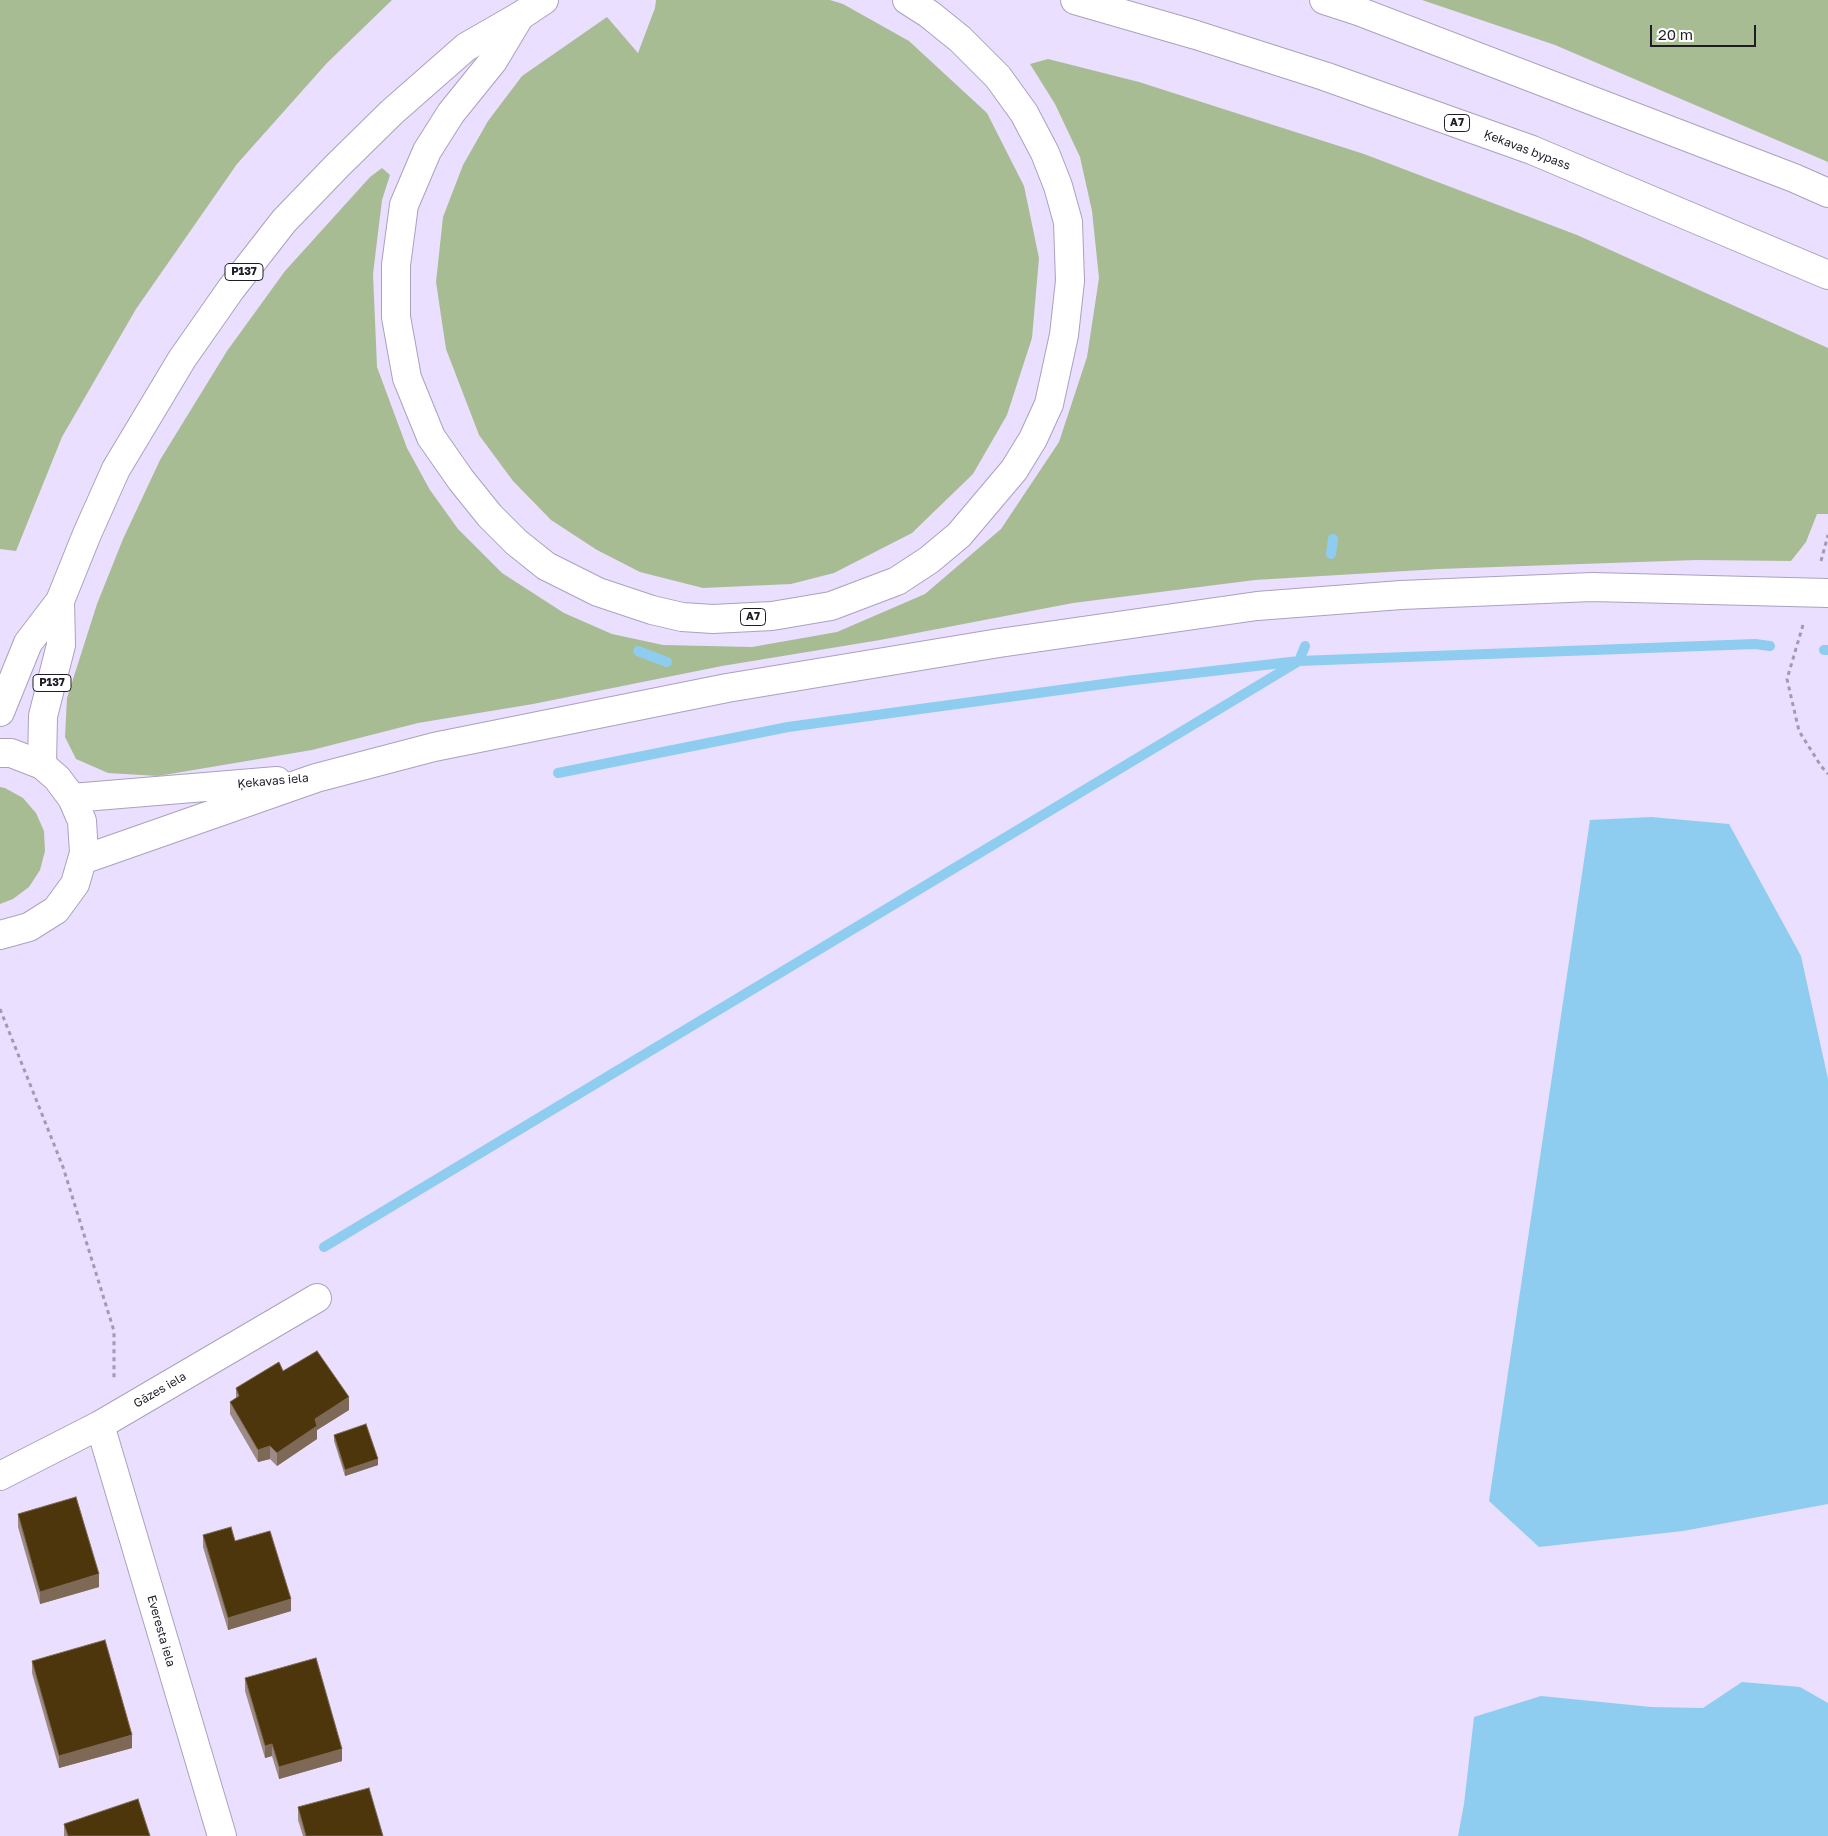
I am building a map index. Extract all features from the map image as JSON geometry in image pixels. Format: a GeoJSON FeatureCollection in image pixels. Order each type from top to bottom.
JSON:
{"type":"FeatureCollection","features":[{"type":"Feature","properties":{"kind":"main road","name":"P137"},"geometry":{"type":"LineString","coordinates":[[0,712],[28,643],[60,601],[87,534],[121,461],[182,360],[231,289],[284,221],[392,112],[466,47],[544,0]]}},
{"type":"Feature","properties":{"kind":"main road","name":"A7"},"geometry":{"type":"LineString","coordinates":[[520,16],[493,61],[451,113],[436,136],[427,151],[404,205],[396,265],[396,317],[407,378],[431,437],[461,480],[490,516],[516,542],[546,566],[598,592],[652,610],[682,617],[713,619],[772,616],[831,606],[897,581],[959,535],[1014,470],[1033,439],[1049,404],[1064,335],[1070,281],[1068,222],[1058,186],[1045,153],[1024,112],[998,77],[960,39],[929,14],[907,0]]}},
{"type":"Feature","properties":{"kind":"main road","name":"Ķekavas bypass"},"geometry":{"type":"LineString","coordinates":[[1075,0],[1196,35],[1324,76],[1532,150],[1828,276]]}},
{"type":"Feature","properties":{"kind":"main road"},"geometry":{"type":"LineString","coordinates":[[1324,0],[1358,11],[1674,132],[1828,193]]}},
{"type":"Feature","properties":{"kind":"main road"},"geometry":{"type":"LineString","coordinates":[[316,778],[434,747],[728,688],[1000,643],[1257,606],[1401,595],[1592,587],[1820,592]]}},
{"type":"Feature","properties":{"kind":"main road","name":"P137"},"geometry":{"type":"LineString","coordinates":[[42,765],[43,716],[61,645],[60,601]]}},
{"type":"Feature","properties":{"kind":"main road"},"geometry":{"type":"LineString","coordinates":[[0,753],[11,753],[42,765],[57,778],[72,798],[82,821],[84,853],[75,884],[56,910],[29,927],[0,935]]}},
{"type":"Feature","properties":{"kind":"main road","name":"Ķekavas iela"},"geometry":{"type":"LineString","coordinates":[[72,798],[316,778]]}},
{"type":"Feature","properties":{"kind":"main road","name":"Ķekavas iela"},"geometry":{"type":"LineString","coordinates":[[82,860],[316,778]]}},
{"type":"Feature","properties":{"kind":"main road","name":"Gāzes iela"},"geometry":{"type":"LineString","coordinates":[[0,1476],[107,1421],[317,1298]]}},
{"type":"Feature","properties":{"kind":"main road","name":"Everesta iela"},"geometry":{"type":"LineString","coordinates":[[107,1421],[222,1836]]}},
{"type":"Feature","properties":{"kind":"path"},"geometry":{"type":"LineString","coordinates":[[1820,592],[1787,679],[1799,731],[1820,766],[1828,774]]}},
{"type":"Feature","properties":{"kind":"path"},"geometry":{"type":"LineString","coordinates":[[0,1009],[63,1167],[114,1331],[107,1421]]}},
{"type":"Feature","properties":{"kind":"green space"},"geometry":{"type":"Polygon","coordinates":[[[0,0],[392,0],[327,63],[237,164],[136,309],[62,437],[16,551],[0,549],[0,0]]]}},
{"type":"Feature","properties":{"kind":"green space"},"geometry":{"type":"Polygon","coordinates":[[[656,0],[830,0],[843,4],[909,41],[987,113],[1024,186],[1039,258],[1032,338],[1007,415],[973,474],[912,533],[834,573],[791,584],[703,588],[640,572],[597,550],[551,520],[513,481],[479,435],[446,349],[436,282],[443,217],[463,165],[488,121],[522,76],[607,17],[638,53],[655,8],[656,0]]]}},
{"type":"Feature","properties":{"kind":"green space"},"geometry":{"type":"Polygon","coordinates":[[[1422,0],[1828,0],[1828,162],[1555,45],[1422,0]]]}},
{"type":"Feature","properties":{"kind":"green space"},"geometry":{"type":"Polygon","coordinates":[[[1048,59],[1139,82],[1364,154],[1577,235],[1828,348],[1828,514],[1817,514],[1806,542],[1791,561],[1696,560],[1439,569],[1255,580],[1073,603],[880,640],[722,666],[533,704],[418,723],[312,750],[158,776],[108,773],[76,759],[65,737],[67,698],[97,604],[123,539],[160,460],[227,351],[285,271],[370,177],[382,168],[390,175],[382,200],[373,274],[377,367],[407,448],[430,490],[458,529],[502,573],[564,613],[612,634],[663,645],[752,647],[837,632],[925,594],[1001,529],[1059,442],[1087,357],[1099,278],[1092,211],[1080,157],[1055,104],[1030,64],[1048,59]]]}},
{"type":"Feature","properties":{"kind":"green space"},"geometry":{"type":"Polygon","coordinates":[[[0,787],[23,798],[36,813],[44,831],[45,851],[40,870],[29,887],[13,899],[0,904],[0,787]]]}},
{"type":"Feature","properties":{"kind":"water"},"geometry":{"type":"Polygon","coordinates":[[[1651,817],[1729,824],[1801,956],[1828,1079],[1828,1504],[1683,1531],[1539,1547],[1489,1501],[1590,820],[1651,817]]]}},
{"type":"Feature","properties":{"kind":"water"},"geometry":{"type":"Polygon","coordinates":[[[1742,1682],[1800,1687],[1828,1703],[1828,1836],[1458,1836],[1464,1804],[1474,1717],[1541,1696],[1651,1707],[1703,1708],[1742,1682]]]}},
{"type":"Feature","properties":{"kind":"building"},"geometry":{"type":"Polygon","coordinates":[[[317,1351],[349,1397],[315,1419],[317,1426],[277,1453],[270,1446],[258,1450],[230,1402],[239,1396],[236,1388],[279,1362],[283,1371],[317,1351]]]}},
{"type":"Feature","properties":{"kind":"building"},"geometry":{"type":"Polygon","coordinates":[[[366,1424],[378,1459],[345,1470],[334,1435],[366,1424]]]}},
{"type":"Feature","properties":{"kind":"building"},"geometry":{"type":"Polygon","coordinates":[[[76,1497],[99,1574],[40,1592],[18,1514],[76,1497]]]}},
{"type":"Feature","properties":{"kind":"building"},"geometry":{"type":"Polygon","coordinates":[[[231,1527],[235,1541],[270,1531],[291,1599],[228,1618],[203,1535],[231,1527]]]}},
{"type":"Feature","properties":{"kind":"building"},"geometry":{"type":"Polygon","coordinates":[[[105,1640],[132,1735],[59,1756],[32,1661],[105,1640]]]}},
{"type":"Feature","properties":{"kind":"building"},"geometry":{"type":"Polygon","coordinates":[[[316,1658],[342,1749],[279,1767],[272,1744],[265,1746],[245,1678],[316,1658]]]}},
{"type":"Feature","properties":{"kind":"building"},"geometry":{"type":"Polygon","coordinates":[[[369,1788],[383,1836],[306,1836],[298,1807],[369,1788]]]}},
{"type":"Feature","properties":{"kind":"building"},"geometry":{"type":"Polygon","coordinates":[[[138,1799],[150,1836],[68,1836],[64,1824],[138,1799]]]}},
{"type":"Feature","properties":{"kind":"waterway"},"geometry":{"type":"LineString","coordinates":[[1331,554],[1333,539]]}},
{"type":"Feature","properties":{"kind":"waterway"},"geometry":{"type":"LineString","coordinates":[[558,773],[788,727],[1126,681],[1299,661],[1755,644],[1770,646]]}},
{"type":"Feature","properties":{"kind":"waterway"},"geometry":{"type":"LineString","coordinates":[[324,1247],[1299,661],[1305,646]]}},
{"type":"Feature","properties":{"kind":"waterway"},"geometry":{"type":"LineString","coordinates":[[638,651],[667,662]]}}]}
